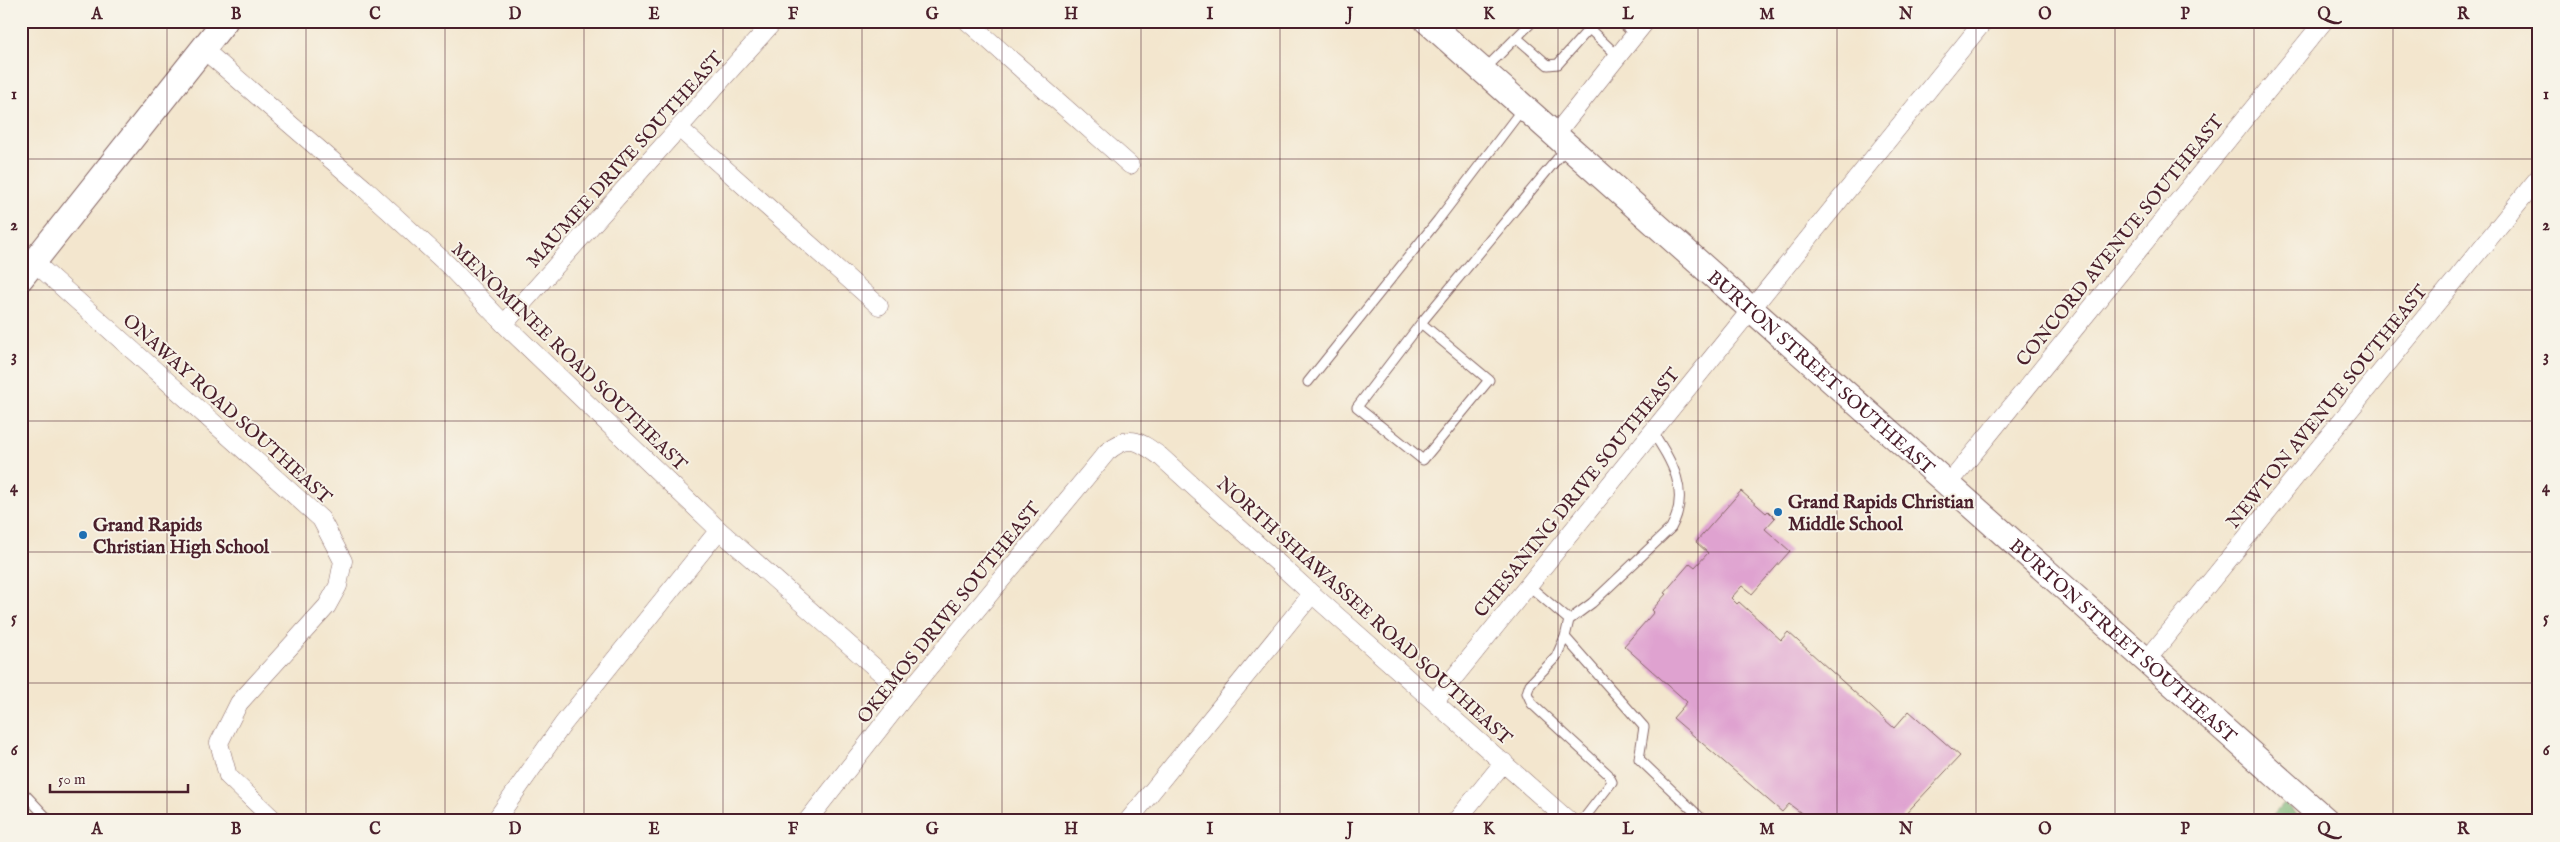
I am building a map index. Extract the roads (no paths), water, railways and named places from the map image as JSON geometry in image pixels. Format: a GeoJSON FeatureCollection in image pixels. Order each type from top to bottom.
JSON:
{"type":"FeatureCollection","features":[{"type":"Feature","properties":{"kind":"main road"},"geometry":{"type":"LineString","coordinates":[[28,270],[225,21]]}},
{"type":"Feature","properties":{"kind":"main road","name":"BURTON STREET SOUTHEAST"},"geometry":{"type":"LineString","coordinates":[[1427,21],[1947,486],[2327,821]]}},
{"type":"Feature","properties":{"kind":"street","name":"MAUMEE DRIVE SOUTHEAST"},"geometry":{"type":"LineString","coordinates":[[504,324],[774,21]]}},
{"type":"Feature","properties":{"kind":"street"},"geometry":{"type":"LineString","coordinates":[[967,21],[1130,165]]}},
{"type":"Feature","properties":{"kind":"street"},"geometry":{"type":"LineString","coordinates":[[1561,142],[1618,56],[1646,21]]}},
{"type":"Feature","properties":{"kind":"street","name":"CHESANING DRIVE SOUTHEAST"},"geometry":{"type":"LineString","coordinates":[[1434,700],[1984,21]]}},
{"type":"Feature","properties":{"kind":"street","name":"CONCORD AVENUE SOUTHEAST"},"geometry":{"type":"LineString","coordinates":[[1947,486],[2324,21]]}},
{"type":"Feature","properties":{"kind":"street","name":"MENOMINEE ROAD SOUTHEAST"},"geometry":{"type":"LineString","coordinates":[[203,49],[364,188],[448,266],[504,324],[719,530],[906,696]]}},
{"type":"Feature","properties":{"kind":"street"},"geometry":{"type":"LineString","coordinates":[[680,128],[879,306]]}},
{"type":"Feature","properties":{"kind":"street","name":"NEWTON AVENUE SOUTHEAST"},"geometry":{"type":"LineString","coordinates":[[2146,661],[2539,177]]}},
{"type":"Feature","properties":{"kind":"street","name":"ONAWAY ROAD SOUTHEAST"},"geometry":{"type":"LineString","coordinates":[[28,270],[321,519],[343,561],[338,586],[327,606],[239,703],[219,743],[228,776],[275,821]]}},
{"type":"Feature","properties":{"kind":"street","name":"NORTH SHIAWASSEE ROAD SOUTHEAST"},"geometry":{"type":"LineString","coordinates":[[1128,440],[1142,443],[1160,456],[1312,594],[1569,821]]}},
{"type":"Feature","properties":{"kind":"street","name":"OKEMOS DRIVE SOUTHEAST"},"geometry":{"type":"LineString","coordinates":[[807,821],[906,696],[1106,452],[1118,442],[1128,440]]}},
{"type":"Feature","properties":{"kind":"street"},"geometry":{"type":"LineString","coordinates":[[495,821],[563,724],[719,530]]}},
{"type":"Feature","properties":{"kind":"street"},"geometry":{"type":"LineString","coordinates":[[1128,821],[1312,594]]}},
{"type":"Feature","properties":{"kind":"street"},"geometry":{"type":"LineString","coordinates":[[1456,821],[1504,762]]}},
{"type":"Feature","properties":{"kind":"lane"},"geometry":{"type":"LineString","coordinates":[[1581,21],[1618,56]]}},
{"type":"Feature","properties":{"kind":"lane"},"geometry":{"type":"LineString","coordinates":[[1620,21],[1635,35]]}},
{"type":"Feature","properties":{"kind":"lane"},"geometry":{"type":"LineString","coordinates":[[1482,72],[1530,24]]}},
{"type":"Feature","properties":{"kind":"lane"},"geometry":{"type":"LineString","coordinates":[[1517,38],[1548,65],[1558,64],[1588,29]]}},
{"type":"Feature","properties":{"kind":"lane"},"geometry":{"type":"LineString","coordinates":[[1308,382],[1438,220],[1523,108]]}},
{"type":"Feature","properties":{"kind":"lane"},"geometry":{"type":"LineString","coordinates":[[1421,324],[1489,380],[1423,460],[1357,406],[1561,142]]}},
{"type":"Feature","properties":{"kind":"lane"},"geometry":{"type":"LineString","coordinates":[[1582,821],[1612,782],[1608,774],[1538,709],[1528,693],[1530,684],[1556,657],[1565,637],[1569,620],[1592,603],[1671,528],[1677,517],[1680,505],[1680,485],[1672,462],[1652,431]]}},
{"type":"Feature","properties":{"kind":"lane"},"geometry":{"type":"LineString","coordinates":[[1528,585],[1569,620]]}},
{"type":"Feature","properties":{"kind":"lane"},"geometry":{"type":"LineString","coordinates":[[1565,637],[1644,727],[1639,759],[1704,821]]}},
{"type":"Feature","properties":{"kind":"lane"},"geometry":{"type":"LineString","coordinates":[[21,790],[50,821]]}},
{"type":"Feature","properties":{"kind":"place","name":"Grand Rapids Christian Middle School"},"geometry":{"type":"Point","coordinates":[1778,512]}},
{"type":"Feature","properties":{"kind":"place","name":"Grand Rapids Christian High School"},"geometry":{"type":"Point","coordinates":[83,535]}}]}
